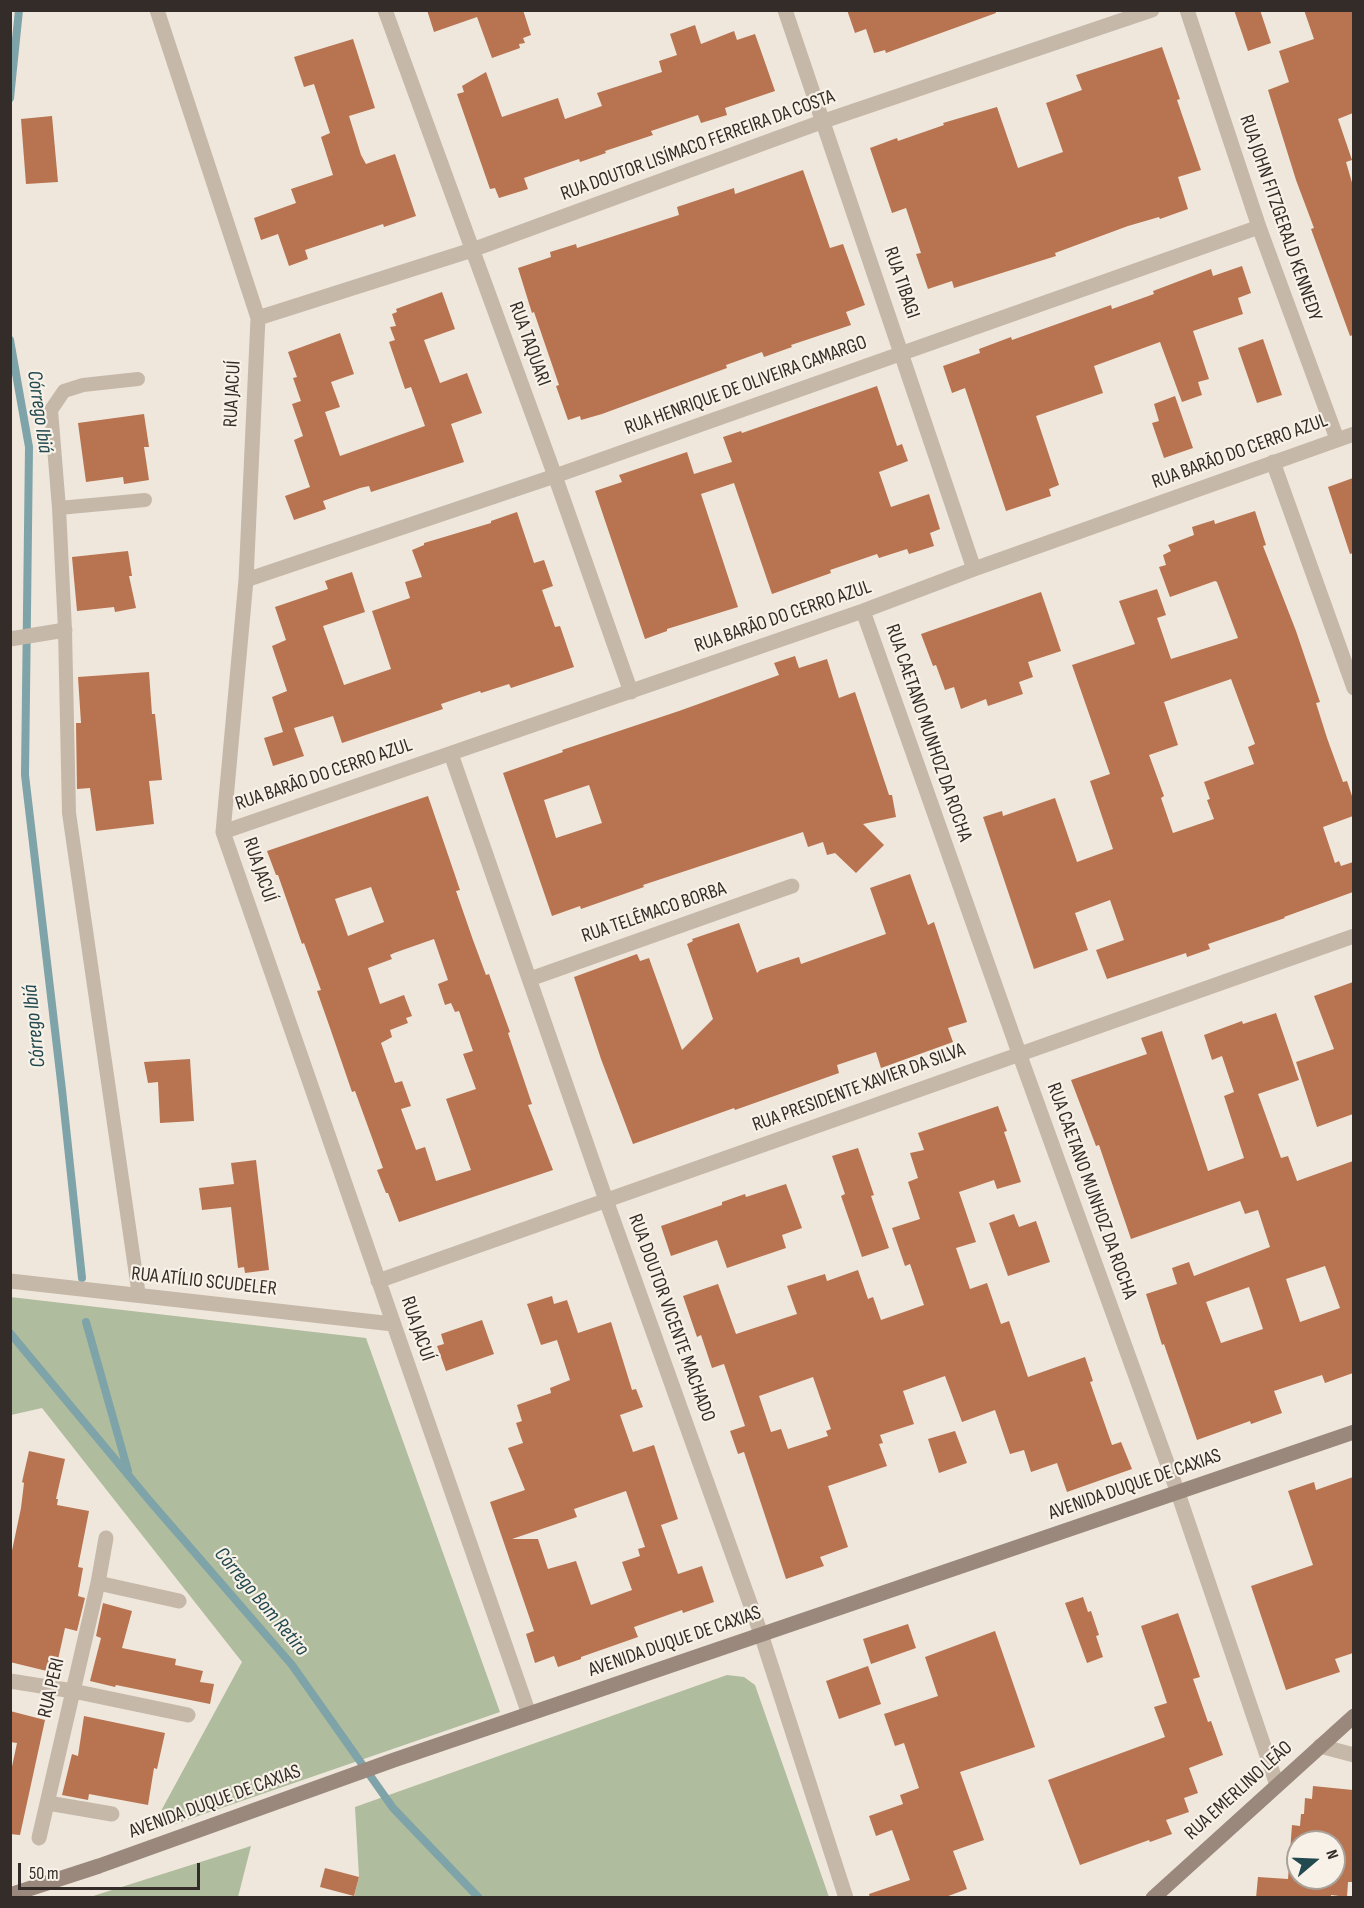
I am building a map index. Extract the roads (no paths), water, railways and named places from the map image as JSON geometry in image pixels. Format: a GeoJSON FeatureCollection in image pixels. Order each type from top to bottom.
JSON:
{"type":"FeatureCollection","features":[{"type":"Feature","properties":{"kind":"street","name":"RUA JACUÍ"},"geometry":{"type":"LineString","coordinates":[[157,10],[258,318],[246,580],[223,832],[529,1714]]}},
{"type":"Feature","properties":{"kind":"street","name":"RUA TAQUARI"},"geometry":{"type":"LineString","coordinates":[[385,10],[631,692]]}},
{"type":"Feature","properties":{"kind":"street","name":"RUA TIBAGI"},"geometry":{"type":"LineString","coordinates":[[785,10],[974,569]]}},
{"type":"Feature","properties":{"kind":"street","name":"RUA DOUTOR LISÍMACO FERREIRA DA COSTA"},"geometry":{"type":"LineString","coordinates":[[258,318],[472,250],[824,121],[1152,10]]}},
{"type":"Feature","properties":{"kind":"street","name":"RUA JOHN FITZGERALD KENNEDY"},"geometry":{"type":"LineString","coordinates":[[1187,10],[1259,227],[1336,439]]}},
{"type":"Feature","properties":{"kind":"street","name":"RUA HENRIQUE DE OLIVEIRA CAMARGO"},"geometry":{"type":"LineString","coordinates":[[246,580],[555,476],[1259,227]]}},
{"type":"Feature","properties":{"kind":"street","name":"RUA BARÃO DO CERRO AZUL"},"geometry":{"type":"LineString","coordinates":[[223,832],[863,611],[1353,434]]}},
{"type":"Feature","properties":{"kind":"street"},"geometry":{"type":"LineString","coordinates":[[1273,462],[1353,688]]}},
{"type":"Feature","properties":{"kind":"street","name":"RUA CAETANO MUNHOZ DA ROCHA"},"geometry":{"type":"LineString","coordinates":[[863,611],[1178,1493],[1277,1785]]}},
{"type":"Feature","properties":{"kind":"street"},"geometry":{"type":"LineString","coordinates":[[10,639],[65,630]]}},
{"type":"Feature","properties":{"kind":"street","name":"RUA DOUTOR VICENTE MACHADO"},"geometry":{"type":"LineString","coordinates":[[451,754],[606,1200],[761,1634],[846,1898]]}},
{"type":"Feature","properties":{"kind":"street","name":"RUA TELÊMACO BORBA"},"geometry":{"type":"LineString","coordinates":[[530,979],[792,886]]}},
{"type":"Feature","properties":{"kind":"street","name":"RUA PRESIDENTE XAVIER DA SILVA"},"geometry":{"type":"LineString","coordinates":[[378,1281],[1353,936]]}},
{"type":"Feature","properties":{"kind":"street","name":"RUA ATÍLIO SCUDELER"},"geometry":{"type":"LineString","coordinates":[[10,1281],[393,1324]]}},
{"type":"Feature","properties":{"kind":"street","name":"AVENIDA DUQUE DE CAXIAS"},"geometry":{"type":"LineString","coordinates":[[20,1894],[394,1760],[1353,1432]]}},
{"type":"Feature","properties":{"kind":"street","name":"RUA PERI"},"geometry":{"type":"LineString","coordinates":[[39,1838],[98,1583],[106,1538]]}},
{"type":"Feature","properties":{"kind":"street"},"geometry":{"type":"LineString","coordinates":[[98,1583],[179,1601]]}},
{"type":"Feature","properties":{"kind":"street"},"geometry":{"type":"LineString","coordinates":[[10,1681],[73,1691],[188,1715]]}},
{"type":"Feature","properties":{"kind":"street","name":"RUA EMERLINO LEÃO"},"geometry":{"type":"LineString","coordinates":[[1153,1898],[1353,1716]]}},
{"type":"Feature","properties":{"kind":"street"},"geometry":{"type":"LineString","coordinates":[[1320,1746],[1353,1755]]}},
{"type":"Feature","properties":{"kind":"street"},"geometry":{"type":"LineString","coordinates":[[48,1803],[112,1814]]}},
{"type":"Feature","properties":{"kind":"lane"},"geometry":{"type":"LineString","coordinates":[[138,379],[83,385],[64,391],[51,410],[65,630],[69,813],[139,1296]]}},
{"type":"Feature","properties":{"kind":"lane"},"geometry":{"type":"LineString","coordinates":[[59,508],[145,500]]}},
{"type":"Feature","properties":{"kind":"waterway","name":"Córrego Ibiá"},"geometry":{"type":"LineString","coordinates":[[10,98],[19,10]]}},
{"type":"Feature","properties":{"kind":"waterway","name":"Córrego Ibiá"},"geometry":{"type":"LineString","coordinates":[[10,340],[29,447],[25,775],[82,1278]]}},
{"type":"Feature","properties":{"kind":"waterway","name":"Córrego Ibiá"},"geometry":{"type":"LineString","coordinates":[[86,1322],[128,1471]]}},
{"type":"Feature","properties":{"kind":"waterway","name":"Córrego Bom Retiro"},"geometry":{"type":"LineString","coordinates":[[10,1333],[149,1500],[292,1665],[393,1808],[479,1898]]}}]}
